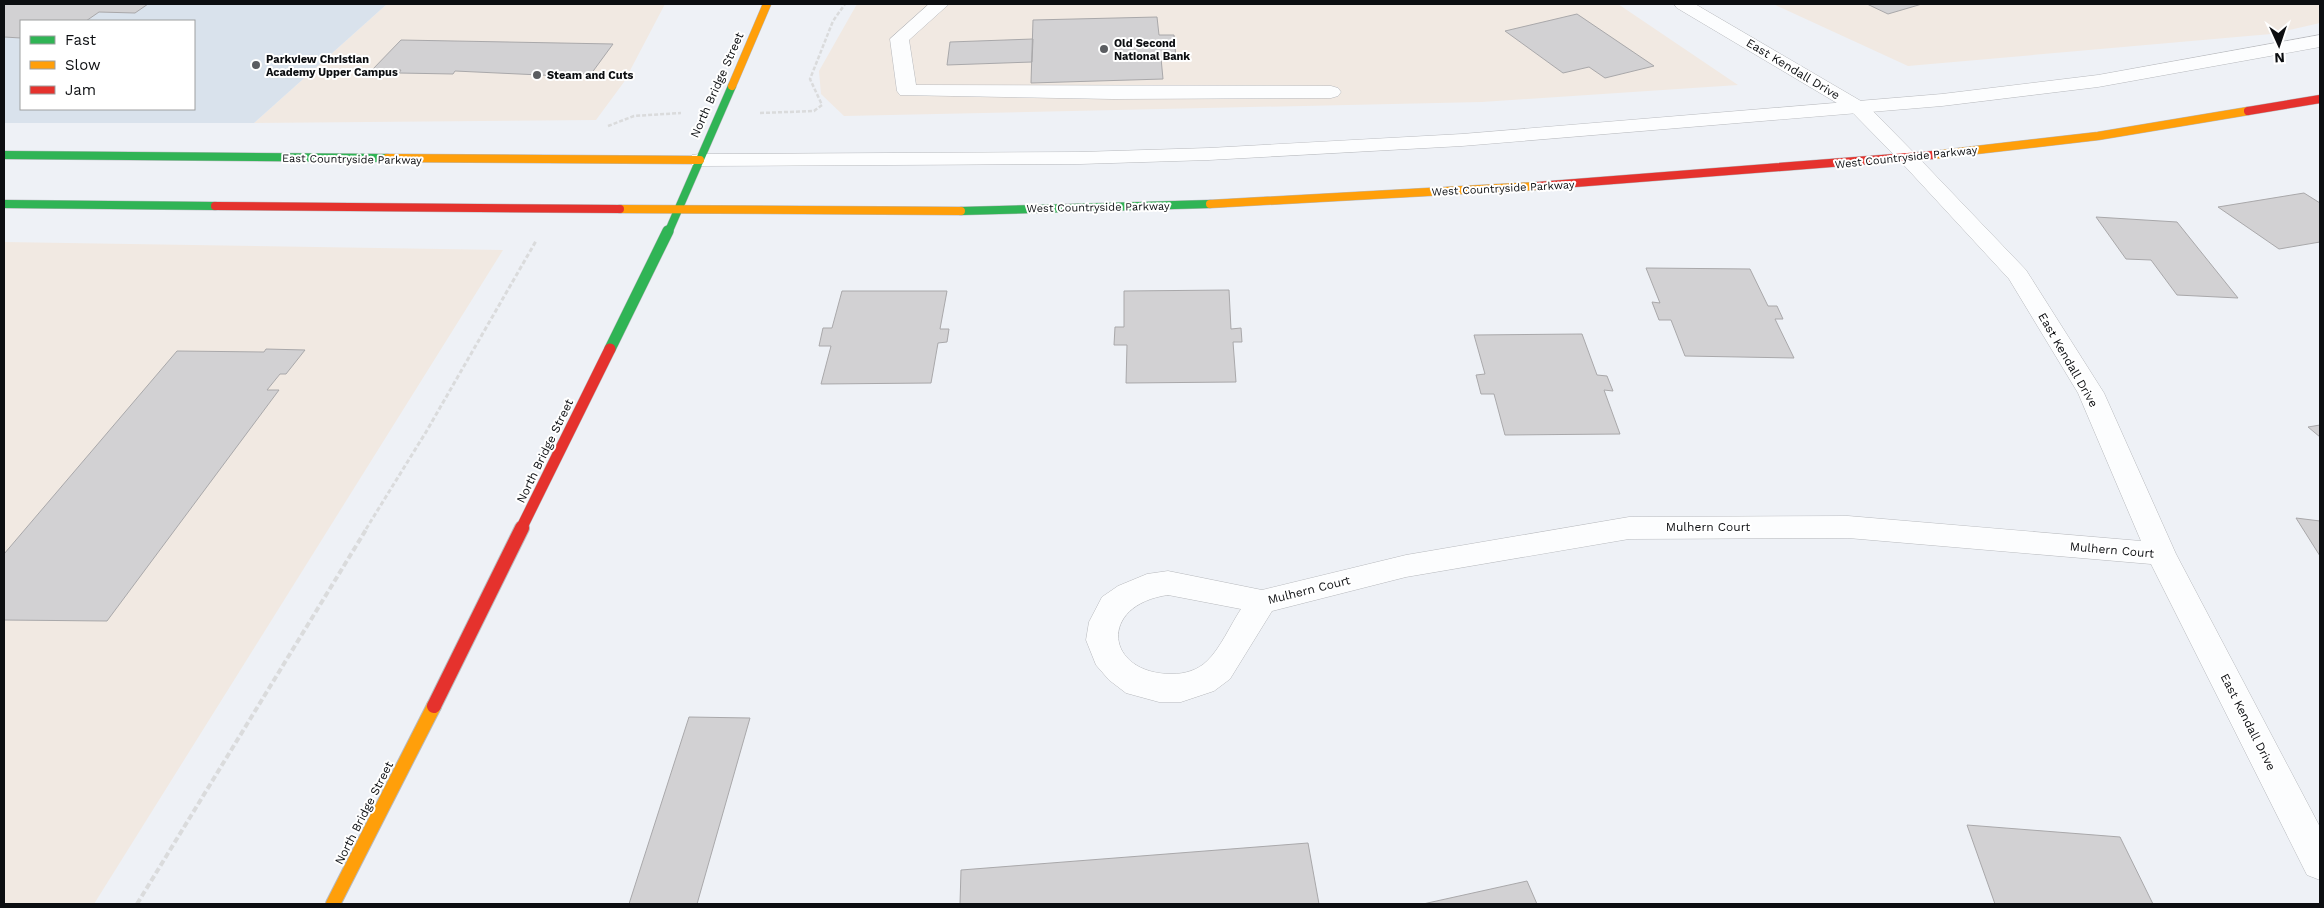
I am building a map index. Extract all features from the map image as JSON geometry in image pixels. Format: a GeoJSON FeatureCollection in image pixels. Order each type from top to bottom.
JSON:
{"type":"FeatureCollection","features":[{"type":"Feature","properties":{"kind":"main road","name":"North Bridge Street"},"geometry":{"type":"LineString","coordinates":[[333,904],[440,695],[680,208],[768,4]]}},
{"type":"Feature","properties":{"kind":"main road","name":"West Countryside Parkway"},"geometry":{"type":"LineString","coordinates":[[680,208],[954,211],[1218,204],[1575,184],[1908,158],[2098,136],[2320,99]]}},
{"type":"Feature","properties":{"kind":"main road","name":"East Countryside Parkway"},"geometry":{"type":"LineString","coordinates":[[4,155],[700,160]]}},
{"type":"Feature","properties":{"kind":"main road"},"geometry":{"type":"LineString","coordinates":[[4,204],[680,208]]}},
{"type":"Feature","properties":{"kind":"street"},"geometry":{"type":"LineString","coordinates":[[940,4],[899,39],[907,92],[1113,94],[1331,92]]}},
{"type":"Feature","properties":{"kind":"street","name":"East Kendall Drive"},"geometry":{"type":"LineString","coordinates":[[1684,4],[1859,108],[2018,275],[2091,393],[2161,554],[2320,863]]}},
{"type":"Feature","properties":{"kind":"street"},"geometry":{"type":"LineString","coordinates":[[700,160],[958,160],[1209,154],[1462,140],[1859,108],[2098,81],[2320,41]]}},
{"type":"Feature","properties":{"kind":"street","name":"Mulhern Court"},"geometry":{"type":"LineString","coordinates":[[1262,602],[1219,670],[1202,681],[1181,688],[1138,683],[1120,672],[1107,656],[1102,640],[1105,622],[1113,606],[1128,594],[1147,586],[1168,583],[1262,602],[1406,566],[1629,528],[1848,527],[2161,554]]}},
{"type":"Feature","properties":{"kind":"path"},"geometry":{"type":"LineString","coordinates":[[796,113],[814,111],[822,105],[810,79],[833,21],[845,4]]}},
{"type":"Feature","properties":{"kind":"path"},"geometry":{"type":"LineString","coordinates":[[606,127],[622,118],[657,113]]}},
{"type":"Feature","properties":{"kind":"path"},"geometry":{"type":"LineString","coordinates":[[137,904],[426,432],[539,235]]}},
{"type":"Feature","properties":{"kind":"shaded area","name":"Parkview Christian Academy Upper Campus"},"geometry":{"type":"Polygon","coordinates":[[[4,4],[387,4],[254,123],[4,123],[4,4]]]}},
{"type":"Feature","properties":{"kind":"shaded area"},"geometry":{"type":"Polygon","coordinates":[[[387,4],[665,4],[624,82],[596,120],[254,123],[387,4]]]}},
{"type":"Feature","properties":{"kind":"shaded area"},"geometry":{"type":"Polygon","coordinates":[[[857,4],[1618,4],[1738,85],[1482,102],[844,116],[821,94],[819,71],[857,4]]]}},
{"type":"Feature","properties":{"kind":"shaded area"},"geometry":{"type":"Polygon","coordinates":[[[1773,4],[2320,4],[2320,23],[2271,34],[1908,66],[1773,4]]]}},
{"type":"Feature","properties":{"kind":"shaded area"},"geometry":{"type":"Polygon","coordinates":[[[4,242],[503,250],[94,904],[4,904],[4,242]]]}},
{"type":"Feature","properties":{"kind":"building"},"geometry":{"type":"Polygon","coordinates":[[[4,4],[148,4],[135,13],[99,12],[87,20],[20,20],[20,38],[4,37],[4,4]]]}},
{"type":"Feature","properties":{"kind":"building"},"geometry":{"type":"Polygon","coordinates":[[[1867,4],[1922,4],[1888,14],[1867,4]]]}},
{"type":"Feature","properties":{"kind":"building"},"geometry":{"type":"Polygon","coordinates":[[[1577,14],[1654,66],[1605,78],[1589,67],[1563,73],[1505,31],[1577,14]]]}},
{"type":"Feature","properties":{"kind":"building","name":"Old Second National Bank"},"geometry":{"type":"Polygon","coordinates":[[[1157,17],[1159,35],[1174,35],[1176,58],[1161,58],[1163,79],[1031,83],[1033,20],[1157,17]]]}},
{"type":"Feature","properties":{"kind":"building"},"geometry":{"type":"Polygon","coordinates":[[[1033,39],[1032,62],[947,65],[950,42],[1033,39]]]}},
{"type":"Feature","properties":{"kind":"building"},"geometry":{"type":"Polygon","coordinates":[[[401,40],[613,44],[591,74],[563,73],[561,76],[455,71],[453,74],[399,73],[401,70],[372,70],[401,40]]]}},
{"type":"Feature","properties":{"kind":"building"},"geometry":{"type":"Polygon","coordinates":[[[2304,193],[2320,203],[2320,242],[2279,249],[2218,207],[2304,193]]]}},
{"type":"Feature","properties":{"kind":"building"},"geometry":{"type":"Polygon","coordinates":[[[2096,217],[2177,222],[2238,298],[2177,295],[2151,260],[2126,259],[2096,217]]]}},
{"type":"Feature","properties":{"kind":"building"},"geometry":{"type":"Polygon","coordinates":[[[1646,268],[1750,269],[1768,306],[1777,306],[1783,319],[1775,319],[1794,358],[1685,356],[1671,320],[1659,320],[1652,302],[1660,303],[1646,268]]]}},
{"type":"Feature","properties":{"kind":"building"},"geometry":{"type":"Polygon","coordinates":[[[1229,290],[1231,329],[1241,328],[1242,342],[1233,342],[1236,382],[1126,383],[1127,345],[1114,345],[1115,327],[1124,327],[1124,291],[1229,290]]]}},
{"type":"Feature","properties":{"kind":"building"},"geometry":{"type":"Polygon","coordinates":[[[842,291],[947,291],[940,329],[949,329],[947,342],[938,343],[931,383],[821,384],[831,346],[819,346],[823,328],[832,328],[842,291]]]}},
{"type":"Feature","properties":{"kind":"building"},"geometry":{"type":"Polygon","coordinates":[[[1582,334],[1597,375],[1607,376],[1613,391],[1604,390],[1620,434],[1505,435],[1494,394],[1481,394],[1476,375],[1485,374],[1474,335],[1582,334]]]}},
{"type":"Feature","properties":{"kind":"building"},"geometry":{"type":"Polygon","coordinates":[[[266,349],[305,350],[286,374],[280,374],[267,390],[279,390],[107,621],[4,620],[4,554],[177,351],[264,352],[266,349]]]}},
{"type":"Feature","properties":{"kind":"building"},"geometry":{"type":"Polygon","coordinates":[[[2320,425],[2320,437],[2308,427],[2320,425]]]}},
{"type":"Feature","properties":{"kind":"building"},"geometry":{"type":"Polygon","coordinates":[[[2296,518],[2320,521],[2320,556],[2296,518]]]}},
{"type":"Feature","properties":{"kind":"building"},"geometry":{"type":"Polygon","coordinates":[[[689,717],[750,718],[697,904],[629,904],[689,717]]]}},
{"type":"Feature","properties":{"kind":"building"},"geometry":{"type":"Polygon","coordinates":[[[1967,825],[2120,837],[2153,904],[1995,904],[1967,825]]]}},
{"type":"Feature","properties":{"kind":"building"},"geometry":{"type":"Polygon","coordinates":[[[1308,843],[1319,904],[960,904],[961,870],[1308,843]]]}},
{"type":"Feature","properties":{"kind":"building"},"geometry":{"type":"Polygon","coordinates":[[[1527,881],[1537,904],[1423,904],[1527,881]]]}},
{"type":"Feature","properties":{"kind":"traffic: fast"},"geometry":{"type":"LineString","coordinates":[[610,349],[680,208],[732,86]]}},
{"type":"Feature","properties":{"kind":"traffic: fast"},"geometry":{"type":"LineString","coordinates":[[4,155],[387,158]]}},
{"type":"Feature","properties":{"kind":"traffic: fast"},"geometry":{"type":"LineString","coordinates":[[4,204],[215,206]]}},
{"type":"Feature","properties":{"kind":"traffic: fast"},"geometry":{"type":"LineString","coordinates":[[961,211],[1210,204]]}},
{"type":"Feature","properties":{"kind":"traffic: slow"},"geometry":{"type":"LineString","coordinates":[[732,86],[767,4]]}},
{"type":"Feature","properties":{"kind":"traffic: slow"},"geometry":{"type":"LineString","coordinates":[[1933,155],[2098,136],[2248,111]]}},
{"type":"Feature","properties":{"kind":"traffic: slow"},"geometry":{"type":"LineString","coordinates":[[387,158],[700,160]]}},
{"type":"Feature","properties":{"kind":"traffic: slow"},"geometry":{"type":"LineString","coordinates":[[1210,204],[1537,186]]}},
{"type":"Feature","properties":{"kind":"traffic: slow"},"geometry":{"type":"LineString","coordinates":[[620,209],[961,211]]}},
{"type":"Feature","properties":{"kind":"traffic: slow"},"geometry":{"type":"LineString","coordinates":[[333,904],[434,706]]}},
{"type":"Feature","properties":{"kind":"traffic: jam"},"geometry":{"type":"LineString","coordinates":[[2248,111],[2320,99]]}},
{"type":"Feature","properties":{"kind":"traffic: jam"},"geometry":{"type":"LineString","coordinates":[[1537,186],[1933,155]]}},
{"type":"Feature","properties":{"kind":"traffic: jam"},"geometry":{"type":"LineString","coordinates":[[215,206],[620,209]]}},
{"type":"Feature","properties":{"kind":"traffic: jam"},"geometry":{"type":"LineString","coordinates":[[434,706],[610,349]]}},
{"type":"Feature","properties":{"kind":"place","name":"Old Second National Bank"},"geometry":{"type":"Point","coordinates":[1104,49]}},
{"type":"Feature","properties":{"kind":"place","name":"Parkview Christian Academy Upper Campus"},"geometry":{"type":"Point","coordinates":[256,65]}},
{"type":"Feature","properties":{"kind":"place","name":"Steam and Cuts"},"geometry":{"type":"Point","coordinates":[537,75]}}]}
